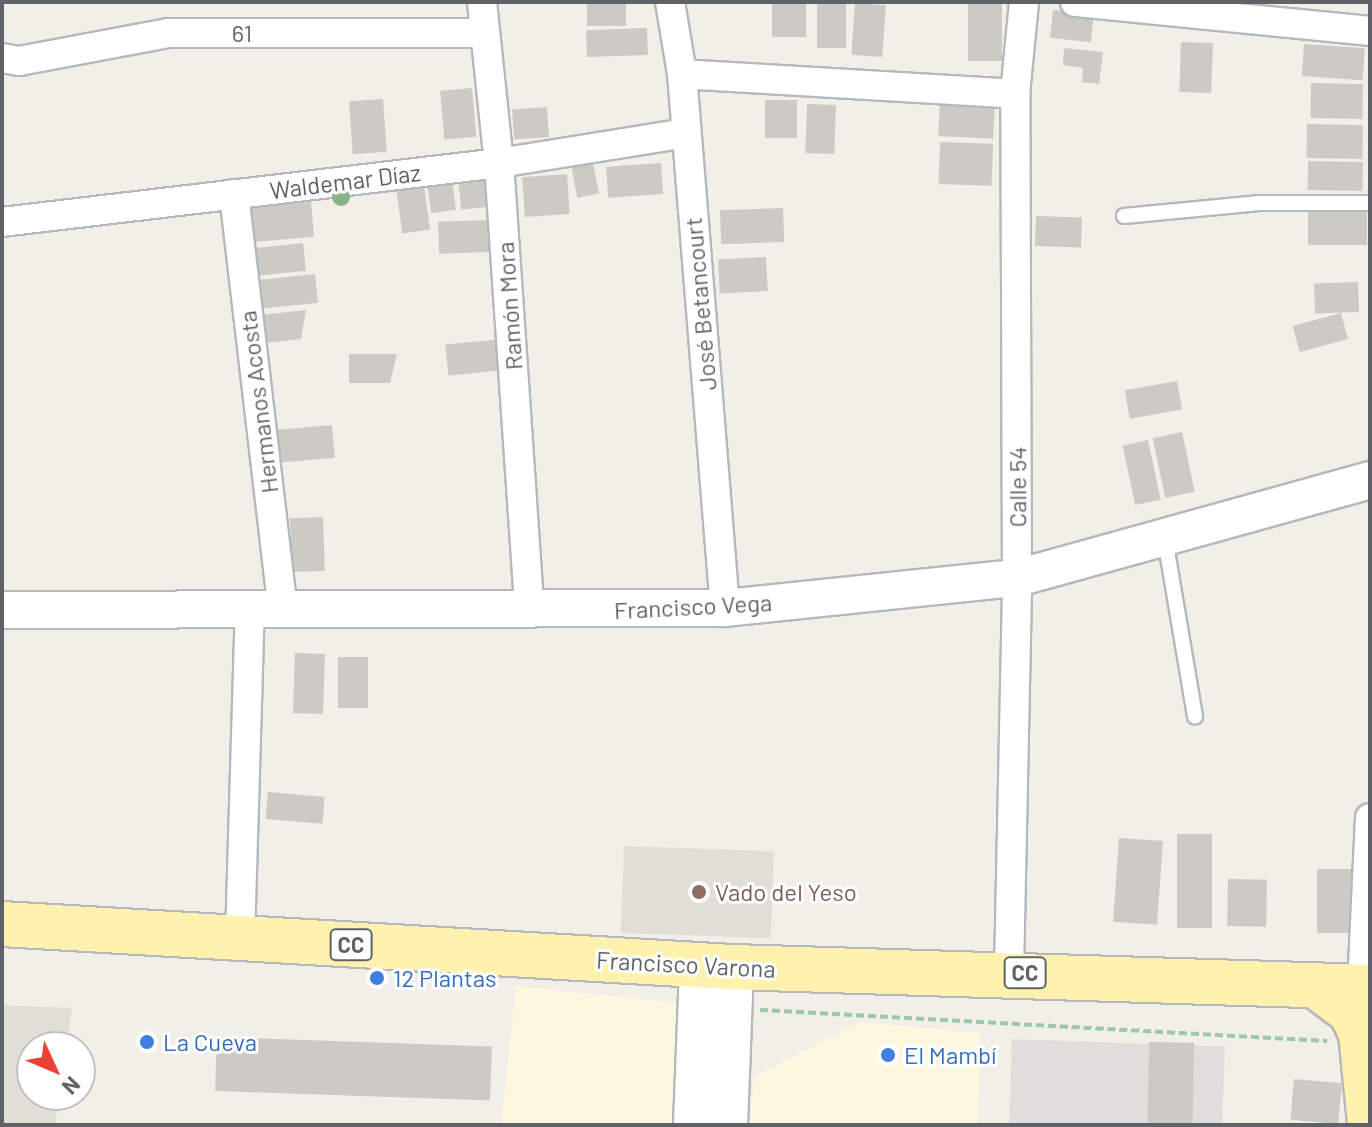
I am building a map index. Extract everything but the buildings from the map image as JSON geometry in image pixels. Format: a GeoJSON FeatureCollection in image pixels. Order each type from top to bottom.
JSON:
{"type":"FeatureCollection","features":[{"type":"Feature","properties":{"kind":"main road","name":"Francisco Varona"},"geometry":{"type":"LineString","coordinates":[[2,924],[240,939],[721,980],[1009,972],[1316,986],[1351,1012],[1365,1014]]}},
{"type":"Feature","properties":{"kind":"main road"},"geometry":{"type":"LineString","coordinates":[[694,1125],[721,980]]}},
{"type":"Feature","properties":{"kind":"main road"},"geometry":{"type":"LineString","coordinates":[[721,980],[727,1125]]}},
{"type":"Feature","properties":{"kind":"main road"},"geometry":{"type":"LineString","coordinates":[[1365,1014],[1369,1123]]}},
{"type":"Feature","properties":{"kind":"street","name":"Ramón Mora"},"geometry":{"type":"LineString","coordinates":[[482,2],[499,163],[530,612]]}},
{"type":"Feature","properties":{"kind":"street","name":"José Betancourt"},"geometry":{"type":"LineString","coordinates":[[670,2],[682,74],[725,608]]}},
{"type":"Feature","properties":{"kind":"street","name":"Calle 54"},"geometry":{"type":"LineString","coordinates":[[1009,972],[1017,578],[1015,94],[1024,2]]}},
{"type":"Feature","properties":{"kind":"street"},"geometry":{"type":"LineString","coordinates":[[1075,2],[1370,31]]}},
{"type":"Feature","properties":{"kind":"street","name":"61"},"geometry":{"type":"LineString","coordinates":[[2,58],[19,61],[168,33],[484,33]]}},
{"type":"Feature","properties":{"kind":"street"},"geometry":{"type":"LineString","coordinates":[[682,74],[1015,94]]}},
{"type":"Feature","properties":{"kind":"street","name":"Waldemar Díaz"},"geometry":{"type":"LineString","coordinates":[[2,222],[499,163],[686,133]]}},
{"type":"Feature","properties":{"kind":"street","name":"Hermanos Acosta"},"geometry":{"type":"LineString","coordinates":[[234,194],[266,611],[240,939]]}},
{"type":"Feature","properties":{"kind":"street","name":"Francisco Vega"},"geometry":{"type":"LineString","coordinates":[[2,610],[530,612],[725,608],[1017,578],[1370,480]]}},
{"type":"Feature","properties":{"kind":"street"},"geometry":{"type":"LineString","coordinates":[[1365,1014],[1370,818]]}},
{"type":"Feature","properties":{"kind":"lane"},"geometry":{"type":"LineString","coordinates":[[1124,216],[1259,203],[1370,203]]}},
{"type":"Feature","properties":{"kind":"lane"},"geometry":{"type":"LineString","coordinates":[[1165,539],[1195,716]]}},
{"type":"Feature","properties":{"kind":"path"},"geometry":{"type":"LineString","coordinates":[[721,980],[1365,1014]]}},
{"type":"Feature","properties":{"kind":"shaded area","name":"Vado del Yeso"},"geometry":{"type":"Polygon","coordinates":[[[624,846],[774,851],[771,938],[621,933],[624,846]]]}},
{"type":"Feature","properties":{"kind":"shaded area"},"geometry":{"type":"Polygon","coordinates":[[[516,986],[684,1004],[671,1125],[501,1124],[516,986]]]}},
{"type":"Feature","properties":{"kind":"shaded area"},"geometry":{"type":"Polygon","coordinates":[[[2,1005],[72,1008],[68,1031],[16,1031],[16,1111],[57,1111],[55,1125],[2,1125],[2,1005]]]}},
{"type":"Feature","properties":{"kind":"shaded area","name":"El Mambí"},"geometry":{"type":"Polygon","coordinates":[[[860,1022],[981,1033],[977,1125],[749,1125],[754,1077],[860,1022]]]}},
{"type":"Feature","properties":{"kind":"shaded area"},"geometry":{"type":"Polygon","coordinates":[[[1012,1039],[1225,1046],[1222,1125],[1009,1125],[1012,1039]]]}},
{"type":"Feature","properties":{"kind":"place","name":"Vado del Yeso"},"geometry":{"type":"Point","coordinates":[699,892]}},
{"type":"Feature","properties":{"kind":"place","name":"12 Plantas"},"geometry":{"type":"Point","coordinates":[377,978]}},
{"type":"Feature","properties":{"kind":"place","name":"La Cueva"},"geometry":{"type":"Point","coordinates":[147,1042]}},
{"type":"Feature","properties":{"kind":"place","name":"El Mambí"},"geometry":{"type":"Point","coordinates":[888,1055]}}]}
